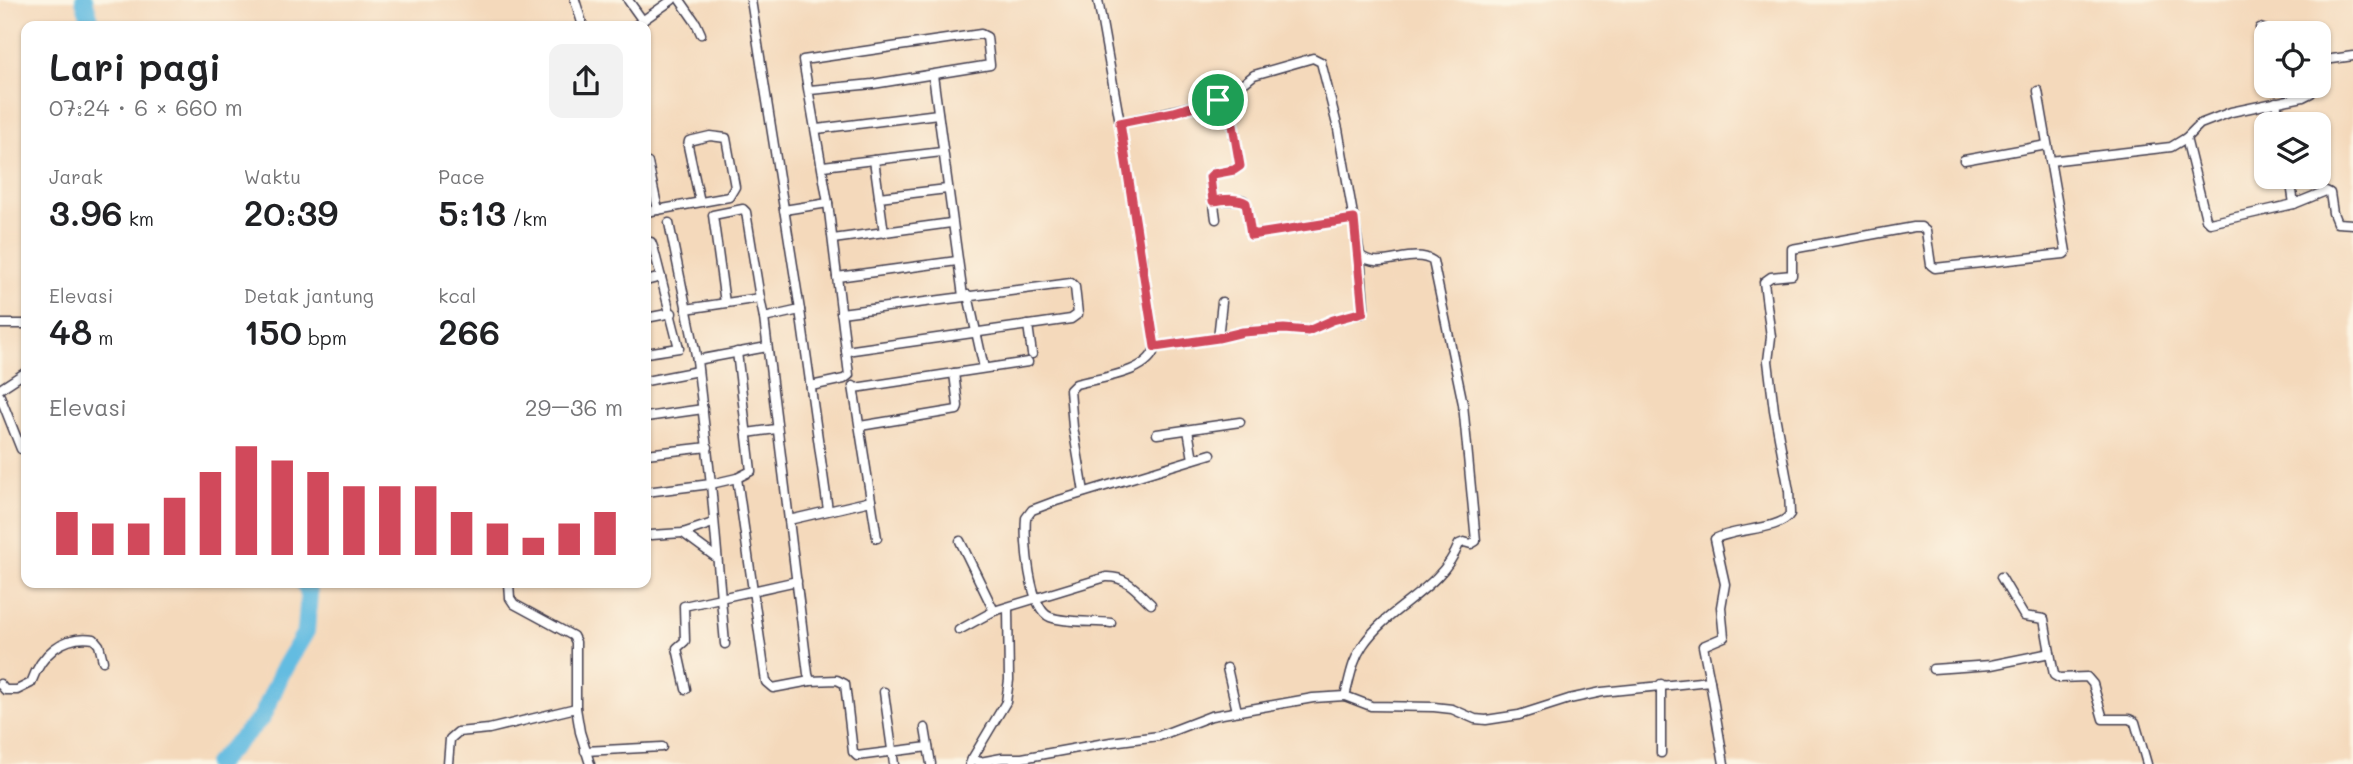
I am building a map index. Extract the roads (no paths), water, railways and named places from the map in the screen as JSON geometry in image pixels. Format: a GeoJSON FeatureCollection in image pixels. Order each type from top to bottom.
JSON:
{"type":"FeatureCollection","features":[{"type":"Feature","properties":{"kind":"street"},"geometry":{"type":"LineString","coordinates":[[575,0],[581,21]]}},
{"type":"Feature","properties":{"kind":"street"},"geometry":{"type":"LineString","coordinates":[[628,0],[638,21]]}},
{"type":"Feature","properties":{"kind":"street"},"geometry":{"type":"LineString","coordinates":[[642,21],[672,0]]}},
{"type":"Feature","properties":{"kind":"street"},"geometry":{"type":"LineString","coordinates":[[680,0],[701,34]]}},
{"type":"Feature","properties":{"kind":"street"},"geometry":{"type":"LineString","coordinates":[[751,0],[785,210],[828,510]]}},
{"type":"Feature","properties":{"kind":"street"},"geometry":{"type":"LineString","coordinates":[[1084,492],[1070,390],[1076,384],[1141,367],[1153,355],[1155,347],[1098,0]]}},
{"type":"Feature","properties":{"kind":"street"},"geometry":{"type":"LineString","coordinates":[[810,90],[990,65],[987,37],[981,34],[803,60],[828,203],[849,375],[844,379],[811,386]]}},
{"type":"Feature","properties":{"kind":"street"},"geometry":{"type":"LineString","coordinates":[[2331,59],[2353,56]]}},
{"type":"Feature","properties":{"kind":"street"},"geometry":{"type":"LineString","coordinates":[[1120,123],[1174,112],[1228,96],[1254,75],[1312,58],[1321,62],[1338,129],[1360,256],[1363,312],[1333,320],[1308,331],[1284,329],[1243,332],[1155,347]]}},
{"type":"Feature","properties":{"kind":"street"},"geometry":{"type":"LineString","coordinates":[[933,75],[957,261],[984,368]]}},
{"type":"Feature","properties":{"kind":"street"},"geometry":{"type":"LineString","coordinates":[[1724,764],[1703,646],[1724,637],[1721,607],[1726,591],[1715,539],[1755,527],[1781,523],[1790,514],[1789,491],[1768,360],[1771,337],[1765,280],[1792,275],[1791,251],[1797,248],[1914,227],[1921,227],[1926,231],[1931,265],[1935,268],[2064,254],[2066,252],[2038,91]]}},
{"type":"Feature","properties":{"kind":"street"},"geometry":{"type":"LineString","coordinates":[[1216,219],[1210,177],[1240,166],[1228,96]]}},
{"type":"Feature","properties":{"kind":"street"},"geometry":{"type":"LineString","coordinates":[[2050,161],[2171,147],[2186,138],[2200,124],[2231,112],[2297,98]]}},
{"type":"Feature","properties":{"kind":"street"},"geometry":{"type":"LineString","coordinates":[[2276,102],[2278,112]]}},
{"type":"Feature","properties":{"kind":"street"},"geometry":{"type":"LineString","coordinates":[[817,129],[938,114]]}},
{"type":"Feature","properties":{"kind":"street"},"geometry":{"type":"LineString","coordinates":[[651,211],[729,197],[735,187],[726,138],[719,135],[689,141],[700,202]]}},
{"type":"Feature","properties":{"kind":"street"},"geometry":{"type":"LineString","coordinates":[[2186,138],[2207,222],[2294,204],[2326,191],[2330,193],[2337,223],[2353,224]]}},
{"type":"Feature","properties":{"kind":"street"},"geometry":{"type":"LineString","coordinates":[[1964,159],[2047,145]]}},
{"type":"Feature","properties":{"kind":"street"},"geometry":{"type":"LineString","coordinates":[[822,166],[942,152]]}},
{"type":"Feature","properties":{"kind":"street"},"geometry":{"type":"LineString","coordinates":[[874,160],[884,233]]}},
{"type":"Feature","properties":{"kind":"street"},"geometry":{"type":"LineString","coordinates":[[651,177],[658,209]]}},
{"type":"Feature","properties":{"kind":"street"},"geometry":{"type":"LineString","coordinates":[[879,197],[947,189]]}},
{"type":"Feature","properties":{"kind":"street"},"geometry":{"type":"LineString","coordinates":[[2292,189],[2294,204]]}},
{"type":"Feature","properties":{"kind":"street"},"geometry":{"type":"LineString","coordinates":[[1213,201],[1243,200],[1246,203],[1251,235],[1354,219]]}},
{"type":"Feature","properties":{"kind":"street"},"geometry":{"type":"LineString","coordinates":[[785,210],[828,203]]}},
{"type":"Feature","properties":{"kind":"street"},"geometry":{"type":"LineString","coordinates":[[725,303],[713,215],[743,209],[746,212],[764,318],[810,681]]}},
{"type":"Feature","properties":{"kind":"street"},"geometry":{"type":"LineString","coordinates":[[669,223],[697,360],[708,447],[725,644]]}},
{"type":"Feature","properties":{"kind":"street"},"geometry":{"type":"LineString","coordinates":[[832,239],[951,223]]}},
{"type":"Feature","properties":{"kind":"street"},"geometry":{"type":"LineString","coordinates":[[651,243],[672,313],[679,348],[651,353]]}},
{"type":"Feature","properties":{"kind":"street"},"geometry":{"type":"LineString","coordinates":[[1345,696],[1353,662],[1368,638],[1448,566],[1459,544],[1476,541],[1464,404],[1433,261],[1418,256],[1367,260],[1360,256]]}},
{"type":"Feature","properties":{"kind":"street"},"geometry":{"type":"LineString","coordinates":[[837,277],[957,261]]}},
{"type":"Feature","properties":{"kind":"street"},"geometry":{"type":"LineString","coordinates":[[651,280],[661,277]]}},
{"type":"Feature","properties":{"kind":"street"},"geometry":{"type":"LineString","coordinates":[[841,313],[966,295],[1071,283],[1074,285],[1076,317],[846,351]]}},
{"type":"Feature","properties":{"kind":"street"},"geometry":{"type":"LineString","coordinates":[[687,309],[760,298]]}},
{"type":"Feature","properties":{"kind":"street"},"geometry":{"type":"LineString","coordinates":[[1218,338],[1222,302]]}},
{"type":"Feature","properties":{"kind":"street"},"geometry":{"type":"LineString","coordinates":[[764,318],[800,310]]}},
{"type":"Feature","properties":{"kind":"street"},"geometry":{"type":"LineString","coordinates":[[651,317],[672,313]]}},
{"type":"Feature","properties":{"kind":"street"},"geometry":{"type":"LineString","coordinates":[[0,324],[21,324]]}},
{"type":"Feature","properties":{"kind":"street"},"geometry":{"type":"LineString","coordinates":[[855,388],[1030,358],[1028,325]]}},
{"type":"Feature","properties":{"kind":"street"},"geometry":{"type":"LineString","coordinates":[[697,360],[767,347]]}},
{"type":"Feature","properties":{"kind":"street"},"geometry":{"type":"LineString","coordinates":[[651,491],[711,484],[737,478],[751,471],[737,352]]}},
{"type":"Feature","properties":{"kind":"street"},"geometry":{"type":"LineString","coordinates":[[651,380],[698,371]]}},
{"type":"Feature","properties":{"kind":"street"},"geometry":{"type":"LineString","coordinates":[[860,426],[957,410],[954,373]]}},
{"type":"Feature","properties":{"kind":"street"},"geometry":{"type":"LineString","coordinates":[[0,389],[21,375]]}},
{"type":"Feature","properties":{"kind":"street"},"geometry":{"type":"LineString","coordinates":[[844,379],[855,388],[877,538]]}},
{"type":"Feature","properties":{"kind":"street"},"geometry":{"type":"LineString","coordinates":[[0,396],[21,449]]}},
{"type":"Feature","properties":{"kind":"street"},"geometry":{"type":"LineString","coordinates":[[651,416],[703,409]]}},
{"type":"Feature","properties":{"kind":"street"},"geometry":{"type":"LineString","coordinates":[[1157,435],[1240,422]]}},
{"type":"Feature","properties":{"kind":"street"},"geometry":{"type":"LineString","coordinates":[[747,433],[776,429]]}},
{"type":"Feature","properties":{"kind":"street"},"geometry":{"type":"LineString","coordinates":[[1188,430],[1193,459]]}},
{"type":"Feature","properties":{"kind":"street"},"geometry":{"type":"LineString","coordinates":[[651,453],[708,447]]}},
{"type":"Feature","properties":{"kind":"street"},"geometry":{"type":"LineString","coordinates":[[1111,623],[1050,617],[1042,612],[1035,600],[1026,519],[1032,510],[1211,454]]}},
{"type":"Feature","properties":{"kind":"street"},"geometry":{"type":"LineString","coordinates":[[737,478],[766,682],[773,688],[810,681],[836,680],[845,684],[853,752],[857,756],[928,747]]}},
{"type":"Feature","properties":{"kind":"street"},"geometry":{"type":"LineString","coordinates":[[789,520],[871,501]]}},
{"type":"Feature","properties":{"kind":"street"},"geometry":{"type":"LineString","coordinates":[[651,535],[683,533],[713,523]]}},
{"type":"Feature","properties":{"kind":"street"},"geometry":{"type":"LineString","coordinates":[[683,533],[717,558]]}},
{"type":"Feature","properties":{"kind":"street"},"geometry":{"type":"LineString","coordinates":[[960,541],[994,611]]}},
{"type":"Feature","properties":{"kind":"street"},"geometry":{"type":"LineString","coordinates":[[959,630],[994,611],[1091,580],[1114,577],[1128,582],[1151,604]]}},
{"type":"Feature","properties":{"kind":"street"},"geometry":{"type":"LineString","coordinates":[[2001,578],[2024,616],[2045,620],[2053,672],[2057,677],[2083,676],[2091,680],[2103,719],[2129,719],[2135,722],[2147,764]]}},
{"type":"Feature","properties":{"kind":"street"},"geometry":{"type":"LineString","coordinates":[[686,689],[677,648],[685,641],[684,606],[797,581]]}},
{"type":"Feature","properties":{"kind":"street"},"geometry":{"type":"LineString","coordinates":[[509,588],[510,598],[514,604],[573,636],[576,642],[576,708],[590,764]]}},
{"type":"Feature","properties":{"kind":"street"},"geometry":{"type":"LineString","coordinates":[[1008,608],[1009,680],[1006,702],[971,761],[1022,758],[1159,736],[1200,719],[1313,698],[1345,696],[1371,706],[1452,709],[1475,719],[1486,720],[1518,715],[1602,692],[1710,681]]}},
{"type":"Feature","properties":{"kind":"street"},"geometry":{"type":"LineString","coordinates":[[0,684],[10,691],[31,683],[35,670],[48,652],[85,638],[94,639],[99,645],[103,661]]}},
{"type":"Feature","properties":{"kind":"street"},"geometry":{"type":"LineString","coordinates":[[1933,669],[1991,665],[2050,653]]}},
{"type":"Feature","properties":{"kind":"street"},"geometry":{"type":"LineString","coordinates":[[1227,668],[1237,712]]}},
{"type":"Feature","properties":{"kind":"street"},"geometry":{"type":"LineString","coordinates":[[1661,684],[1661,753]]}},
{"type":"Feature","properties":{"kind":"street"},"geometry":{"type":"LineString","coordinates":[[884,692],[894,764]]}},
{"type":"Feature","properties":{"kind":"street"},"geometry":{"type":"LineString","coordinates":[[448,764],[450,739],[458,732],[489,729],[576,708]]}},
{"type":"Feature","properties":{"kind":"street"},"geometry":{"type":"LineString","coordinates":[[925,728],[931,764]]}},
{"type":"Feature","properties":{"kind":"street"},"geometry":{"type":"LineString","coordinates":[[585,751],[662,747]]}},
{"type":"Feature","properties":{"kind":"waterway"},"geometry":{"type":"LineString","coordinates":[[84,0],[90,21]]}},
{"type":"Feature","properties":{"kind":"waterway"},"geometry":{"type":"LineString","coordinates":[[216,764],[262,717],[282,672],[306,631],[309,593],[306,588]]}}]}
